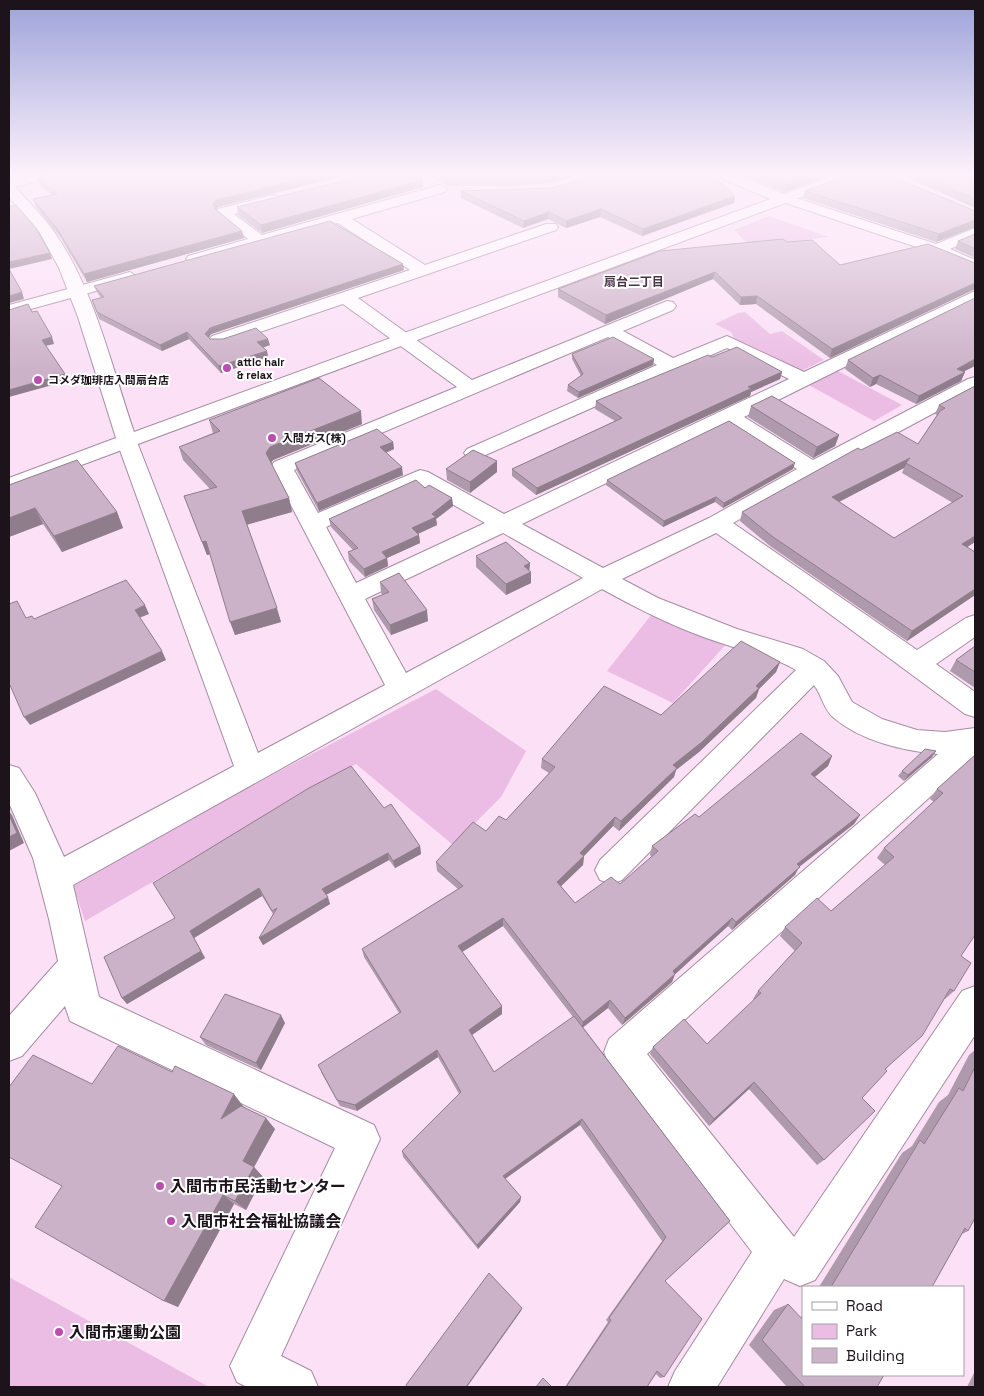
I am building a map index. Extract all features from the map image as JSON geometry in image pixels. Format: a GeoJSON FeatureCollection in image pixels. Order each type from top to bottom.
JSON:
{"type":"FeatureCollection","features":[{"type":"Feature","properties":{"kind":"street"},"geometry":{"type":"LineString","coordinates":[[52,241],[78,292],[127,442],[251,772]]}},
{"type":"Feature","properties":{"kind":"street"},"geometry":{"type":"LineString","coordinates":[[182,263],[255,241]]}},
{"type":"Feature","properties":{"kind":"street"},"geometry":{"type":"LineString","coordinates":[[377,241],[423,271]]}},
{"type":"Feature","properties":{"kind":"street"},"geometry":{"type":"LineString","coordinates":[[218,340],[510,241]]}},
{"type":"Feature","properties":{"kind":"street"},"geometry":{"type":"LineString","coordinates":[[9,485],[669,241]]}},
{"type":"Feature","properties":{"kind":"street"},"geometry":{"type":"LineString","coordinates":[[913,241],[937,249],[975,266]]}},
{"type":"Feature","properties":{"kind":"street"},"geometry":{"type":"LineString","coordinates":[[937,249],[955,241]]}},
{"type":"Feature","properties":{"kind":"street"},"geometry":{"type":"LineString","coordinates":[[9,310],[145,273]]}},
{"type":"Feature","properties":{"kind":"street"},"geometry":{"type":"LineString","coordinates":[[351,596],[729,416],[975,296]]}},
{"type":"Feature","properties":{"kind":"street"},"geometry":{"type":"LineString","coordinates":[[345,297],[470,387]]}},
{"type":"Feature","properties":{"kind":"street"},"geometry":{"type":"LineString","coordinates":[[401,690],[282,467],[667,306]]}},
{"type":"Feature","properties":{"kind":"street"},"geometry":{"type":"LineString","coordinates":[[610,331],[671,365]]}},
{"type":"Feature","properties":{"kind":"street"},"geometry":{"type":"LineString","coordinates":[[474,453],[727,341],[803,379]]}},
{"type":"Feature","properties":{"kind":"street"},"geometry":{"type":"LineString","coordinates":[[55,878],[603,578],[717,523],[812,469],[975,383]]}},
{"type":"Feature","properties":{"kind":"street"},"geometry":{"type":"LineString","coordinates":[[729,416],[812,469]]}},
{"type":"Feature","properties":{"kind":"street"},"geometry":{"type":"LineString","coordinates":[[313,524],[420,477],[503,524],[666,611],[728,636],[794,656],[815,668],[828,683],[842,710],[873,728],[917,740],[946,743],[975,739],[622,1052],[776,1251],[800,1265],[975,1004]]}},
{"type":"Feature","properties":{"kind":"street"},"geometry":{"type":"LineString","coordinates":[[717,523],[918,663],[975,706]]}},
{"type":"Feature","properties":{"kind":"street"},"geometry":{"type":"LineString","coordinates":[[918,663],[975,624]]}},
{"type":"Feature","properties":{"kind":"street"},"geometry":{"type":"LineString","coordinates":[[611,870],[815,668]]}},
{"type":"Feature","properties":{"kind":"street"},"geometry":{"type":"LineString","coordinates":[[9,777],[34,824],[55,878],[76,966],[83,1008],[360,1139],[253,1366],[295,1387]]}},
{"type":"Feature","properties":{"kind":"street"},"geometry":{"type":"LineString","coordinates":[[9,1044],[76,966]]}},
{"type":"Feature","properties":{"kind":"street"},"geometry":{"type":"LineString","coordinates":[[691,1387],[776,1251]]}},
{"type":"Feature","properties":{"kind":"green space"},"geometry":{"type":"Polygon","coordinates":[[[745,241],[793,241],[750,246],[745,241]]]}},
{"type":"Feature","properties":{"kind":"green space"},"geometry":{"type":"Polygon","coordinates":[[[745,312],[770,334],[782,331],[824,360],[799,372],[735,340],[731,332],[715,324],[738,313],[745,312]]]}},
{"type":"Feature","properties":{"kind":"green space"},"geometry":{"type":"Polygon","coordinates":[[[836,370],[902,405],[874,421],[807,384],[836,370]]]}},
{"type":"Feature","properties":{"kind":"green space"},"geometry":{"type":"Polygon","coordinates":[[[652,614],[728,642],[673,703],[607,671],[652,614]]]}},
{"type":"Feature","properties":{"kind":"green space"},"geometry":{"type":"Polygon","coordinates":[[[436,689],[526,751],[501,797],[453,845],[356,764],[85,921],[71,880],[436,689]]]}},
{"type":"Feature","properties":{"kind":"green space","name":"入間市運動公園"},"geometry":{"type":"Polygon","coordinates":[[[9,1277],[209,1387],[9,1387],[9,1277]]]}},
{"type":"Feature","properties":{"kind":"building"},"geometry":{"type":"Polygon","coordinates":[[[9,241],[43,241],[50,253],[9,262],[9,241]]]}},
{"type":"Feature","properties":{"kind":"building"},"geometry":{"type":"Polygon","coordinates":[[[65,241],[205,241],[84,274],[65,241]]]}},
{"type":"Feature","properties":{"kind":"building"},"geometry":{"type":"Polygon","coordinates":[[[257,241],[364,241],[403,264],[210,328],[205,334],[210,339],[223,339],[256,328],[268,339],[257,342],[267,351],[219,366],[187,332],[160,345],[97,312],[92,300],[104,297],[94,286],[257,241]]]}},
{"type":"Feature","properties":{"kind":"building"},"geometry":{"type":"Polygon","coordinates":[[[761,241],[813,241],[840,265],[928,244],[975,263],[975,283],[832,349],[757,296],[741,297],[715,272],[606,315],[558,289],[660,251],[761,241]]]}},
{"type":"Feature","properties":{"kind":"building"},"geometry":{"type":"Polygon","coordinates":[[[958,241],[975,241],[975,249],[958,241]]]}},
{"type":"Feature","properties":{"kind":"building"},"geometry":{"type":"Polygon","coordinates":[[[9,269],[22,292],[9,296],[9,269]]]}},
{"type":"Feature","properties":{"kind":"building"},"geometry":{"type":"Polygon","coordinates":[[[975,298],[975,359],[957,369],[965,372],[919,396],[880,375],[873,378],[848,360],[975,298]]]}},
{"type":"Feature","properties":{"kind":"building"},"geometry":{"type":"Polygon","coordinates":[[[28,304],[32,312],[37,311],[52,337],[42,340],[65,374],[9,390],[9,310],[28,304]]]}},
{"type":"Feature","properties":{"kind":"building"},"geometry":{"type":"Polygon","coordinates":[[[613,337],[654,359],[579,392],[568,385],[583,374],[572,354],[613,337]]]}},
{"type":"Feature","properties":{"kind":"building"},"geometry":{"type":"Polygon","coordinates":[[[737,347],[782,372],[748,387],[752,388],[537,488],[512,469],[622,418],[596,401],[708,355],[712,357],[737,347]]]}},
{"type":"Feature","properties":{"kind":"building"},"geometry":{"type":"Polygon","coordinates":[[[319,378],[361,411],[270,447],[266,453],[289,498],[242,511],[277,608],[230,622],[206,541],[202,542],[184,496],[217,487],[179,447],[220,431],[209,420],[319,378]]]}},
{"type":"Feature","properties":{"kind":"building"},"geometry":{"type":"Polygon","coordinates":[[[975,386],[975,536],[962,544],[975,552],[975,589],[912,631],[773,537],[742,512],[858,448],[861,450],[897,432],[918,444],[940,411],[945,408],[939,405],[975,386]],[[910,458],[832,497],[894,538],[963,496],[906,463],[910,458]]]}},
{"type":"Feature","properties":{"kind":"building"},"geometry":{"type":"Polygon","coordinates":[[[772,396],[839,435],[817,447],[751,406],[772,396]]]}},
{"type":"Feature","properties":{"kind":"building"},"geometry":{"type":"Polygon","coordinates":[[[729,421],[795,463],[724,503],[716,497],[664,521],[607,480],[729,421]]]}},
{"type":"Feature","properties":{"kind":"building"},"geometry":{"type":"Polygon","coordinates":[[[377,429],[393,442],[380,447],[402,467],[317,503],[295,463],[377,429]]]}},
{"type":"Feature","properties":{"kind":"building"},"geometry":{"type":"Polygon","coordinates":[[[473,450],[497,461],[470,482],[446,469],[473,450]]]}},
{"type":"Feature","properties":{"kind":"building"},"geometry":{"type":"Polygon","coordinates":[[[77,460],[117,512],[54,536],[35,508],[9,518],[9,485],[77,460]]]}},
{"type":"Feature","properties":{"kind":"building"},"geometry":{"type":"Polygon","coordinates":[[[416,480],[425,488],[429,485],[452,498],[432,514],[436,517],[412,528],[419,535],[382,552],[387,558],[364,569],[348,552],[358,548],[329,519],[416,480]]]}},
{"type":"Feature","properties":{"kind":"building"},"geometry":{"type":"Polygon","coordinates":[[[506,542],[530,563],[524,566],[531,572],[506,584],[476,556],[506,542]]]}},
{"type":"Feature","properties":{"kind":"building"},"geometry":{"type":"Polygon","coordinates":[[[399,573],[427,610],[390,625],[372,599],[389,592],[380,582],[399,573]]]}},
{"type":"Feature","properties":{"kind":"building"},"geometry":{"type":"Polygon","coordinates":[[[126,580],[145,605],[135,610],[162,651],[24,717],[9,683],[9,604],[17,601],[26,618],[32,616],[34,619],[126,580]]]}},
{"type":"Feature","properties":{"kind":"building"},"geometry":{"type":"Polygon","coordinates":[[[741,641],[780,662],[756,686],[759,688],[702,742],[673,765],[677,768],[621,821],[615,817],[580,853],[584,856],[557,882],[575,903],[611,877],[620,884],[658,851],[652,846],[695,814],[699,817],[801,733],[832,756],[811,774],[860,815],[797,864],[800,867],[736,922],[732,918],[673,971],[675,974],[625,1018],[610,1000],[583,1022],[503,918],[458,946],[502,1006],[469,1030],[494,1072],[574,1016],[730,1221],[665,1281],[702,1319],[664,1377],[657,1371],[647,1387],[566,1387],[611,1320],[609,1318],[666,1237],[582,1119],[503,1176],[521,1197],[477,1245],[402,1151],[461,1092],[437,1050],[355,1105],[337,1100],[318,1065],[401,1012],[362,949],[463,886],[436,862],[473,822],[486,831],[499,816],[506,820],[555,767],[542,759],[604,686],[661,715],[741,641]]]}},
{"type":"Feature","properties":{"kind":"building"},"geometry":{"type":"Polygon","coordinates":[[[975,646],[975,672],[956,660],[975,646]]]}},
{"type":"Feature","properties":{"kind":"building"},"geometry":{"type":"Polygon","coordinates":[[[925,749],[936,751],[908,775],[902,771],[925,749]]]}},
{"type":"Feature","properties":{"kind":"building"},"geometry":{"type":"Polygon","coordinates":[[[975,755],[975,935],[961,956],[971,963],[954,991],[950,989],[922,1036],[885,1069],[887,1071],[862,1098],[875,1111],[824,1160],[754,1082],[714,1119],[653,1047],[684,1019],[707,1044],[761,993],[758,991],[802,943],[785,927],[817,898],[831,911],[894,857],[884,848],[943,793],[937,789],[975,755]]]}},
{"type":"Feature","properties":{"kind":"building"},"geometry":{"type":"Polygon","coordinates":[[[351,766],[384,808],[391,804],[420,846],[393,861],[388,853],[322,889],[328,897],[259,938],[277,908],[272,911],[259,888],[190,931],[201,951],[122,998],[104,957],[175,918],[153,883],[309,788],[351,766]]]}},
{"type":"Feature","properties":{"kind":"building"},"geometry":{"type":"Polygon","coordinates":[[[9,815],[17,833],[9,837],[9,815]]]}},
{"type":"Feature","properties":{"kind":"building"},"geometry":{"type":"Polygon","coordinates":[[[225,994],[281,1015],[256,1063],[200,1037],[225,994]]]}},
{"type":"Feature","properties":{"kind":"building","name":"入間市市民活動センター"},"geometry":{"type":"Polygon","coordinates":[[[118,1046],[172,1072],[175,1066],[234,1094],[221,1119],[241,1106],[266,1118],[243,1161],[254,1167],[235,1201],[223,1195],[164,1301],[35,1227],[62,1186],[9,1157],[9,1087],[33,1055],[92,1084],[118,1046]]]}},
{"type":"Feature","properties":{"kind":"building"},"geometry":{"type":"Polygon","coordinates":[[[975,1067],[975,1218],[968,1231],[965,1228],[933,1286],[832,1286],[920,1140],[924,1144],[959,1088],[963,1091],[975,1067]]]}},
{"type":"Feature","properties":{"kind":"building"},"geometry":{"type":"Polygon","coordinates":[[[489,1273],[522,1308],[466,1387],[407,1387],[406,1385],[489,1273]]]}},
{"type":"Feature","properties":{"kind":"building"},"geometry":{"type":"Polygon","coordinates":[[[788,1304],[802,1319],[802,1376],[883,1376],[877,1387],[805,1387],[762,1340],[788,1304]]]}},
{"type":"Feature","properties":{"kind":"building"},"geometry":{"type":"Polygon","coordinates":[[[543,1378],[552,1387],[536,1387],[543,1378]]]}},
{"type":"Feature","properties":{"kind":"place","name":"attic hair & relax"},"geometry":{"type":"Point","coordinates":[227,368]}},
{"type":"Feature","properties":{"kind":"place","name":"コメダ珈琲店入間扇台店"},"geometry":{"type":"Point","coordinates":[38,380]}},
{"type":"Feature","properties":{"kind":"place","name":"入間ガス(株)"},"geometry":{"type":"Point","coordinates":[272,438]}},
{"type":"Feature","properties":{"kind":"place","name":"入間市市民活動センター"},"geometry":{"type":"Point","coordinates":[160,1186]}},
{"type":"Feature","properties":{"kind":"place","name":"入間市社会福祉協議会"},"geometry":{"type":"Point","coordinates":[171,1221]}},
{"type":"Feature","properties":{"kind":"place","name":"入間市運動公園"},"geometry":{"type":"Point","coordinates":[59,1332]}},
{"type":"Feature","properties":{"kind":"district","name":"扇台二丁目"},"geometry":{"type":"Point","coordinates":[634,282]}}]}
